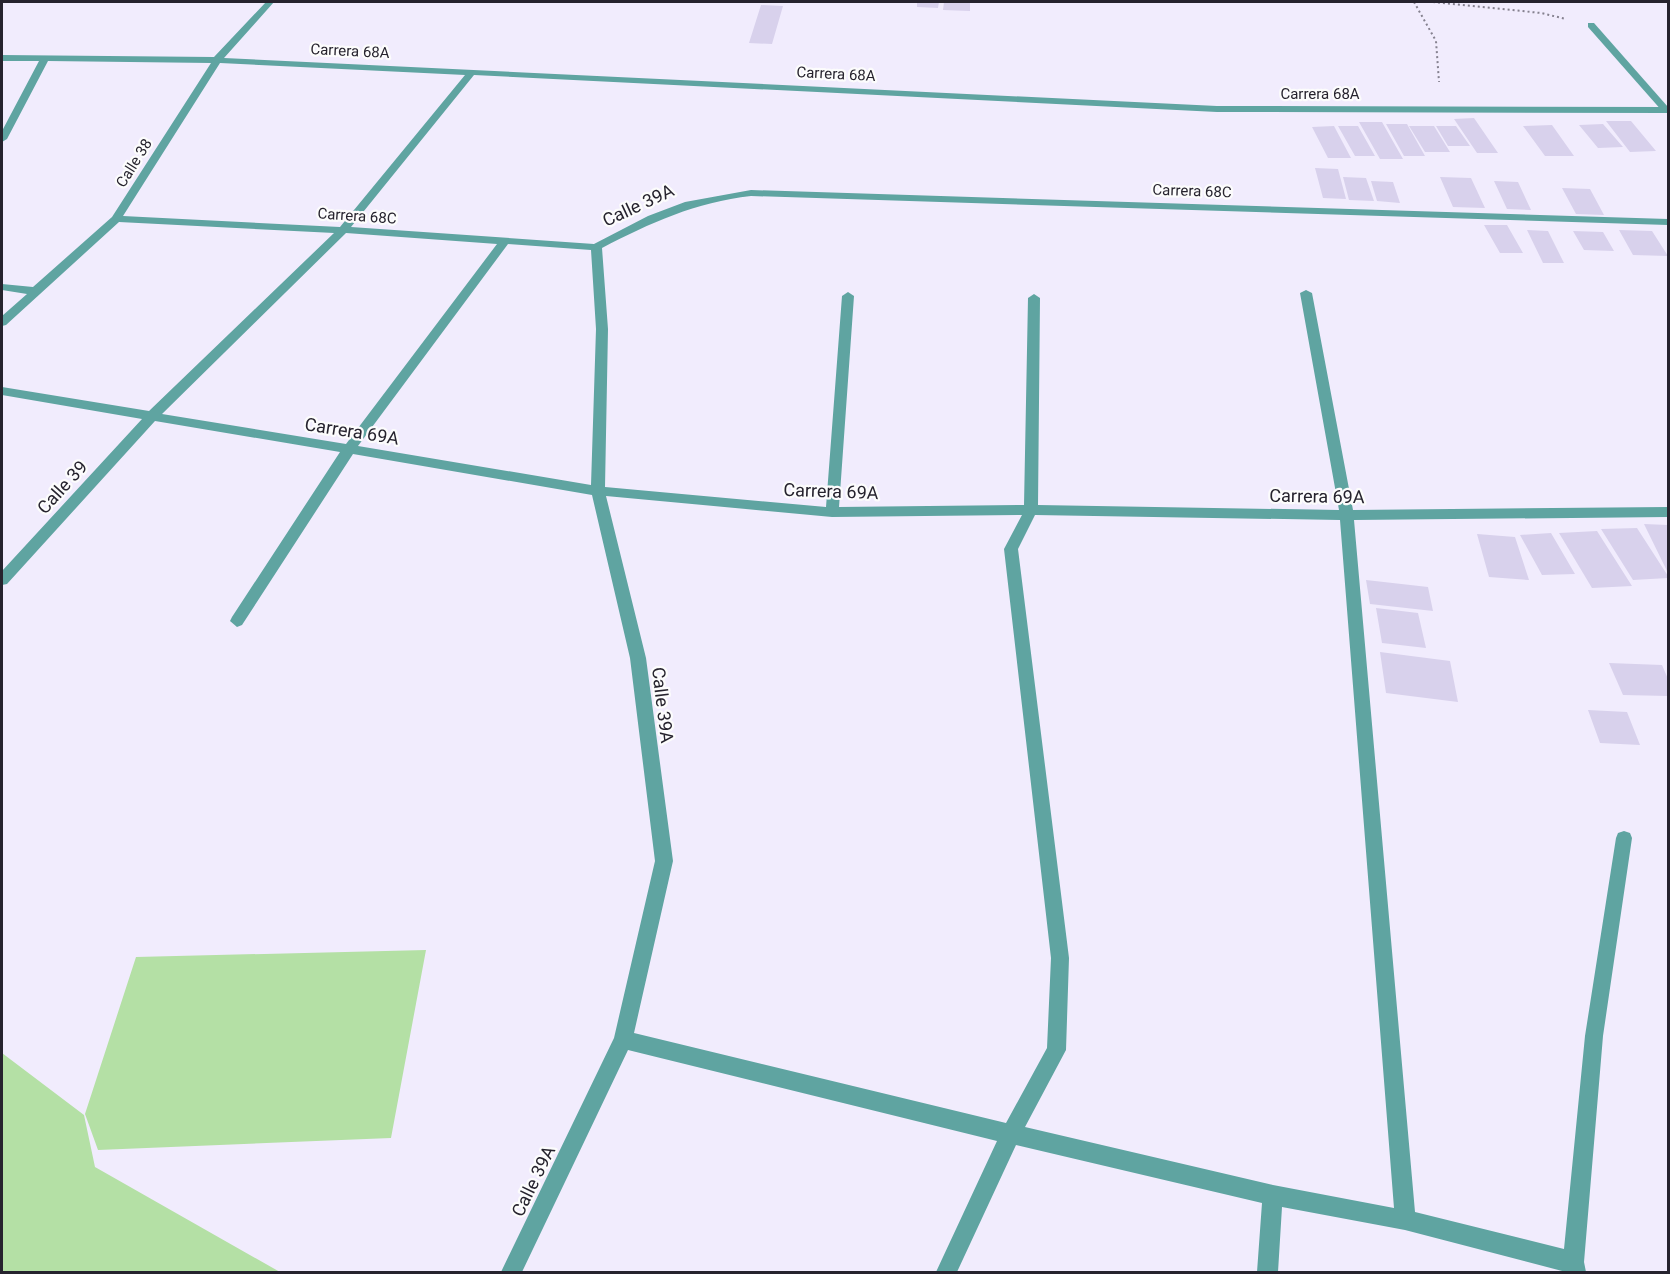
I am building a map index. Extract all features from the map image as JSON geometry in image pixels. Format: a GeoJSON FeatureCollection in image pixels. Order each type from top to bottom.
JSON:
{"type":"FeatureCollection","features":[{"type":"Feature","properties":{"kind":"street","name":"Calle 38"},"geometry":{"type":"LineString","coordinates":[[2,322],[116,219],[217,60],[270,2]]}},
{"type":"Feature","properties":{"kind":"street"},"geometry":{"type":"LineString","coordinates":[[1591,25],[1667,110]]}},
{"type":"Feature","properties":{"kind":"street","name":"Carrera 68A"},"geometry":{"type":"LineString","coordinates":[[2,58],[217,60],[1217,109],[1667,110]]}},
{"type":"Feature","properties":{"kind":"street"},"geometry":{"type":"LineString","coordinates":[[2,139],[45,59]]}},
{"type":"Feature","properties":{"kind":"street","name":"Calle 39"},"geometry":{"type":"LineString","coordinates":[[2,580],[150,418],[343,230],[472,72]]}},
{"type":"Feature","properties":{"kind":"street","name":"Carrera 68C"},"geometry":{"type":"LineString","coordinates":[[716,196],[774,193],[1668,222]]}},
{"type":"Feature","properties":{"kind":"street","name":"Calle 39A"},"geometry":{"type":"LineString","coordinates":[[511,1272],[623,1040],[663,861],[638,658],[598,491],[602,330],[596,247],[689,202],[716,196]]}},
{"type":"Feature","properties":{"kind":"street","name":"Carrera 68C"},"geometry":{"type":"LineString","coordinates":[[116,219],[343,230],[503,243],[596,247]]}},
{"type":"Feature","properties":{"kind":"street"},"geometry":{"type":"LineString","coordinates":[[237,621],[350,448],[503,243]]}},
{"type":"Feature","properties":{"kind":"street"},"geometry":{"type":"LineString","coordinates":[[2,287],[34,291]]}},
{"type":"Feature","properties":{"kind":"street"},"geometry":{"type":"LineString","coordinates":[[1306,293],[1347,515],[1405,1220]]}},
{"type":"Feature","properties":{"kind":"street"},"geometry":{"type":"LineString","coordinates":[[832,512],[848,296]]}},
{"type":"Feature","properties":{"kind":"street"},"geometry":{"type":"LineString","coordinates":[[946,1272],[1011,1134],[1056,1050],[1060,958],[1011,549],[1031,510],[1034,298]]}},
{"type":"Feature","properties":{"kind":"street","name":"Carrera 69A"},"geometry":{"type":"LineString","coordinates":[[2,391],[150,418],[350,448],[598,491],[832,512],[1031,510],[1347,515],[1668,512]]}},
{"type":"Feature","properties":{"kind":"street"},"geometry":{"type":"LineString","coordinates":[[623,1040],[1273,1196],[1405,1220],[1575,1267],[1594,1036],[1624,838]]}},
{"type":"Feature","properties":{"kind":"street"},"geometry":{"type":"LineString","coordinates":[[1267,1272],[1273,1196]]}},
{"type":"Feature","properties":{"kind":"path"},"geometry":{"type":"LineString","coordinates":[[1414,2],[1436,41],[1436,64],[1444,109]]}},
{"type":"Feature","properties":{"kind":"path"},"geometry":{"type":"LineString","coordinates":[[1433,2],[1541,13],[1591,25]]}},
{"type":"Feature","properties":{"kind":"green space"},"geometry":{"type":"Polygon","coordinates":[[[426,950],[391,1138],[98,1150],[85,1114],[136,957],[426,950]]]}},
{"type":"Feature","properties":{"kind":"green space"},"geometry":{"type":"Polygon","coordinates":[[[2,1053],[84,1115],[95,1167],[280,1272],[2,1272],[2,1053]]]}},
{"type":"Feature","properties":{"kind":"building"},"geometry":{"type":"Polygon","coordinates":[[[917,2],[939,2],[938,8],[917,7],[917,2]]]}},
{"type":"Feature","properties":{"kind":"building"},"geometry":{"type":"Polygon","coordinates":[[[944,2],[970,2],[970,11],[943,10],[944,2]]]}},
{"type":"Feature","properties":{"kind":"building"},"geometry":{"type":"Polygon","coordinates":[[[761,5],[783,6],[772,44],[749,43],[761,5]]]}},
{"type":"Feature","properties":{"kind":"building"},"geometry":{"type":"Polygon","coordinates":[[[1474,118],[1498,153],[1477,153],[1454,119],[1474,118]]]}},
{"type":"Feature","properties":{"kind":"building"},"geometry":{"type":"Polygon","coordinates":[[[1606,121],[1631,121],[1656,151],[1630,152],[1606,121]]]}},
{"type":"Feature","properties":{"kind":"building"},"geometry":{"type":"Polygon","coordinates":[[[1359,122],[1382,122],[1403,159],[1380,159],[1359,122]]]}},
{"type":"Feature","properties":{"kind":"building"},"geometry":{"type":"Polygon","coordinates":[[[1386,124],[1407,124],[1425,156],[1404,156],[1386,124]]]}},
{"type":"Feature","properties":{"kind":"building"},"geometry":{"type":"Polygon","coordinates":[[[1603,124],[1623,147],[1598,148],[1579,125],[1603,124]]]}},
{"type":"Feature","properties":{"kind":"building"},"geometry":{"type":"Polygon","coordinates":[[[1552,125],[1574,156],[1545,156],[1523,126],[1552,125]]]}},
{"type":"Feature","properties":{"kind":"building"},"geometry":{"type":"Polygon","coordinates":[[[1334,126],[1351,158],[1328,158],[1312,127],[1334,126]]]}},
{"type":"Feature","properties":{"kind":"building"},"geometry":{"type":"Polygon","coordinates":[[[1338,126],[1358,126],[1375,156],[1355,156],[1338,126]]]}},
{"type":"Feature","properties":{"kind":"building"},"geometry":{"type":"Polygon","coordinates":[[[1409,126],[1434,126],[1450,152],[1425,152],[1409,126]]]}},
{"type":"Feature","properties":{"kind":"building"},"geometry":{"type":"Polygon","coordinates":[[[1436,126],[1456,126],[1470,146],[1448,146],[1436,126]]]}},
{"type":"Feature","properties":{"kind":"building"},"geometry":{"type":"Polygon","coordinates":[[[1315,168],[1338,169],[1346,199],[1323,198],[1315,168]]]}},
{"type":"Feature","properties":{"kind":"building"},"geometry":{"type":"Polygon","coordinates":[[[1343,177],[1366,178],[1374,201],[1349,200],[1343,177]]]}},
{"type":"Feature","properties":{"kind":"building"},"geometry":{"type":"Polygon","coordinates":[[[1440,177],[1471,178],[1485,208],[1453,207],[1440,177]]]}},
{"type":"Feature","properties":{"kind":"building"},"geometry":{"type":"Polygon","coordinates":[[[1371,181],[1393,182],[1400,203],[1377,201],[1371,181]]]}},
{"type":"Feature","properties":{"kind":"building"},"geometry":{"type":"Polygon","coordinates":[[[1494,181],[1518,182],[1531,210],[1507,209],[1494,181]]]}},
{"type":"Feature","properties":{"kind":"building"},"geometry":{"type":"Polygon","coordinates":[[[1562,188],[1590,189],[1604,215],[1576,214],[1562,188]]]}},
{"type":"Feature","properties":{"kind":"building"},"geometry":{"type":"Polygon","coordinates":[[[1484,225],[1507,225],[1523,253],[1500,253],[1484,225]]]}},
{"type":"Feature","properties":{"kind":"building"},"geometry":{"type":"Polygon","coordinates":[[[1527,230],[1548,231],[1564,263],[1543,263],[1527,230]]]}},
{"type":"Feature","properties":{"kind":"building"},"geometry":{"type":"Polygon","coordinates":[[[1619,230],[1652,231],[1668,256],[1633,255],[1619,230]]]}},
{"type":"Feature","properties":{"kind":"building"},"geometry":{"type":"Polygon","coordinates":[[[1573,231],[1603,232],[1614,251],[1584,250],[1573,231]]]}},
{"type":"Feature","properties":{"kind":"building"},"geometry":{"type":"Polygon","coordinates":[[[1644,524],[1668,525],[1668,573],[1644,524]]]}},
{"type":"Feature","properties":{"kind":"building"},"geometry":{"type":"Polygon","coordinates":[[[1637,528],[1668,578],[1633,580],[1601,529],[1637,528]]]}},
{"type":"Feature","properties":{"kind":"building"},"geometry":{"type":"Polygon","coordinates":[[[1597,531],[1632,586],[1592,588],[1559,533],[1597,531]]]}},
{"type":"Feature","properties":{"kind":"building"},"geometry":{"type":"Polygon","coordinates":[[[1551,533],[1575,574],[1542,575],[1520,535],[1551,533]]]}},
{"type":"Feature","properties":{"kind":"building"},"geometry":{"type":"Polygon","coordinates":[[[1477,534],[1515,537],[1529,580],[1489,577],[1477,534]]]}},
{"type":"Feature","properties":{"kind":"building"},"geometry":{"type":"Polygon","coordinates":[[[1366,580],[1428,587],[1433,611],[1370,604],[1366,580]]]}},
{"type":"Feature","properties":{"kind":"building"},"geometry":{"type":"Polygon","coordinates":[[[1376,608],[1418,613],[1426,648],[1382,643],[1376,608]]]}},
{"type":"Feature","properties":{"kind":"building"},"geometry":{"type":"Polygon","coordinates":[[[1380,652],[1450,661],[1458,702],[1386,693],[1380,652]]]}},
{"type":"Feature","properties":{"kind":"building"},"geometry":{"type":"Polygon","coordinates":[[[1609,663],[1662,665],[1668,679],[1668,696],[1623,695],[1609,663]]]}},
{"type":"Feature","properties":{"kind":"building"},"geometry":{"type":"Polygon","coordinates":[[[1588,710],[1627,712],[1640,745],[1600,743],[1588,710]]]}}]}
